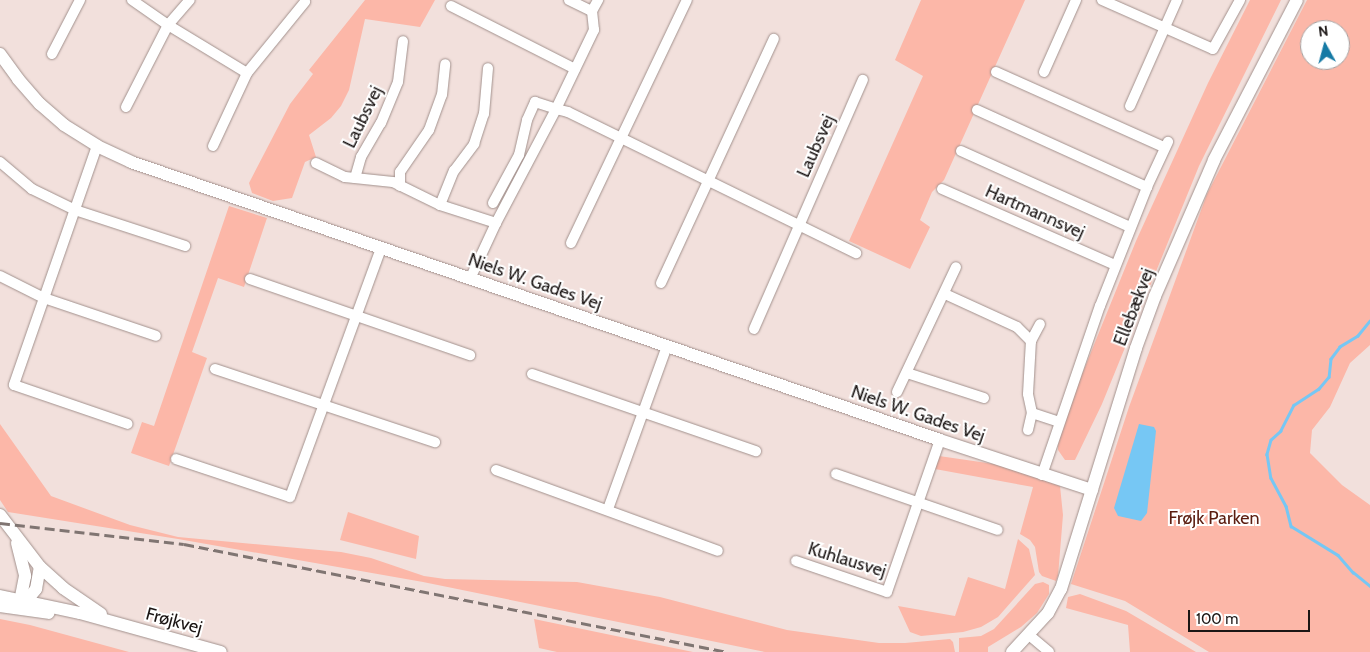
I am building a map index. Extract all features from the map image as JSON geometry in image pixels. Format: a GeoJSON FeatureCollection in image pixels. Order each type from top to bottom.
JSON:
{"type":"FeatureCollection","features":[{"type":"Feature","properties":{"kind":"street"},"geometry":{"type":"LineString","coordinates":[[52,54],[80,0]]}},
{"type":"Feature","properties":{"kind":"street"},"geometry":{"type":"LineString","coordinates":[[132,0],[168,26],[247,73]]}},
{"type":"Feature","properties":{"kind":"street"},"geometry":{"type":"LineString","coordinates":[[126,107],[168,26],[190,0]]}},
{"type":"Feature","properties":{"kind":"street"},"geometry":{"type":"LineString","coordinates":[[569,0],[592,11]]}},
{"type":"Feature","properties":{"kind":"street"},"geometry":{"type":"LineString","coordinates":[[470,279],[496,223],[556,109],[594,30],[592,11],[598,0]]}},
{"type":"Feature","properties":{"kind":"street"},"geometry":{"type":"LineString","coordinates":[[571,243],[687,0]]}},
{"type":"Feature","properties":{"kind":"street"},"geometry":{"type":"LineString","coordinates":[[1044,72],[1076,0]]}},
{"type":"Feature","properties":{"kind":"street"},"geometry":{"type":"LineString","coordinates":[[1102,0],[1213,49],[1240,0]]}},
{"type":"Feature","properties":{"kind":"street"},"geometry":{"type":"LineString","coordinates":[[1130,106],[1177,0]]}},
{"type":"Feature","properties":{"kind":"street","name":"Ellebækvej"},"geometry":{"type":"LineString","coordinates":[[1012,652],[1048,613],[1061,589],[1155,296],[1214,160],[1296,0]]}},
{"type":"Feature","properties":{"kind":"street"},"geometry":{"type":"LineString","coordinates":[[213,146],[247,73],[305,2]]}},
{"type":"Feature","properties":{"kind":"street"},"geometry":{"type":"LineString","coordinates":[[451,6],[575,69]]}},
{"type":"Feature","properties":{"kind":"street"},"geometry":{"type":"LineString","coordinates":[[662,283],[707,181],[774,39]]}},
{"type":"Feature","properties":{"kind":"street","name":"Laubsvej"},"geometry":{"type":"LineString","coordinates":[[355,178],[361,157],[381,123],[398,82],[404,41]]}},
{"type":"Feature","properties":{"kind":"street","name":"Niels W. Gades Vej"},"geometry":{"type":"LineString","coordinates":[[0,54],[18,79],[40,104],[64,125],[97,146],[131,162],[1042,475],[1092,490]]}},
{"type":"Feature","properties":{"kind":"street"},"geometry":{"type":"LineString","coordinates":[[400,186],[400,172],[429,130],[442,94],[445,64]]}},
{"type":"Feature","properties":{"kind":"street"},"geometry":{"type":"LineString","coordinates":[[440,205],[454,171],[474,144],[484,114],[488,68]]}},
{"type":"Feature","properties":{"kind":"street"},"geometry":{"type":"LineString","coordinates":[[996,72],[1166,145],[1146,187],[1115,265],[1042,475]]}},
{"type":"Feature","properties":{"kind":"street","name":"Laubsvej"},"geometry":{"type":"LineString","coordinates":[[754,329],[863,80]]}},
{"type":"Feature","properties":{"kind":"street"},"geometry":{"type":"LineString","coordinates":[[493,203],[519,155],[527,120],[534,102],[568,112],[856,253]]}},
{"type":"Feature","properties":{"kind":"street"},"geometry":{"type":"LineString","coordinates":[[977,110],[1146,187]]}},
{"type":"Feature","properties":{"kind":"street"},"geometry":{"type":"LineString","coordinates":[[97,146],[14,385],[128,424]]}},
{"type":"Feature","properties":{"kind":"street","name":"Hartmannsvej"},"geometry":{"type":"LineString","coordinates":[[961,151],[1130,227]]}},
{"type":"Feature","properties":{"kind":"street"},"geometry":{"type":"LineString","coordinates":[[0,162],[32,189],[75,210],[185,246]]}},
{"type":"Feature","properties":{"kind":"street"},"geometry":{"type":"LineString","coordinates":[[316,164],[345,177],[393,182],[440,205],[496,223]]}},
{"type":"Feature","properties":{"kind":"street","name":"Hartmannsvej"},"geometry":{"type":"LineString","coordinates":[[942,189],[1115,265]]}},
{"type":"Feature","properties":{"kind":"street"},"geometry":{"type":"LineString","coordinates":[[176,459],[290,497],[325,407],[380,248]]}},
{"type":"Feature","properties":{"kind":"street"},"geometry":{"type":"LineString","coordinates":[[896,392],[945,294],[956,267]]}},
{"type":"Feature","properties":{"kind":"street"},"geometry":{"type":"LineString","coordinates":[[0,276],[44,298],[156,336]]}},
{"type":"Feature","properties":{"kind":"street"},"geometry":{"type":"LineString","coordinates":[[250,279],[470,356]]}},
{"type":"Feature","properties":{"kind":"street"},"geometry":{"type":"LineString","coordinates":[[945,294],[1017,327],[1031,341]]}},
{"type":"Feature","properties":{"kind":"street"},"geometry":{"type":"LineString","coordinates":[[1028,430],[1032,413],[1028,394],[1031,341],[1040,324]]}},
{"type":"Feature","properties":{"kind":"street"},"geometry":{"type":"LineString","coordinates":[[608,509],[667,346]]}},
{"type":"Feature","properties":{"kind":"street"},"geometry":{"type":"LineString","coordinates":[[215,368],[325,407],[435,442]]}},
{"type":"Feature","properties":{"kind":"street"},"geometry":{"type":"LineString","coordinates":[[907,373],[984,398]]}},
{"type":"Feature","properties":{"kind":"street"},"geometry":{"type":"LineString","coordinates":[[532,374],[756,450]]}},
{"type":"Feature","properties":{"kind":"street"},"geometry":{"type":"LineString","coordinates":[[1032,413],[1059,422]]}},
{"type":"Feature","properties":{"kind":"street","name":"Kuhlausvej"},"geometry":{"type":"LineString","coordinates":[[796,561],[887,592],[940,440]]}},
{"type":"Feature","properties":{"kind":"street"},"geometry":{"type":"LineString","coordinates":[[496,470],[608,509],[718,551]]}},
{"type":"Feature","properties":{"kind":"street"},"geometry":{"type":"LineString","coordinates":[[836,474],[998,530]]}},
{"type":"Feature","properties":{"kind":"street"},"geometry":{"type":"LineString","coordinates":[[0,515],[40,567],[84,604],[118,624]]}},
{"type":"Feature","properties":{"kind":"street"},"geometry":{"type":"LineString","coordinates":[[15,536],[22,554],[25,576],[22,603]]}},
{"type":"Feature","properties":{"kind":"street"},"geometry":{"type":"LineString","coordinates":[[0,606],[22,603],[36,589],[40,567]]}},
{"type":"Feature","properties":{"kind":"street"},"geometry":{"type":"LineString","coordinates":[[0,596],[22,603]]}},
{"type":"Feature","properties":{"kind":"street","name":"Frøjkvej"},"geometry":{"type":"LineString","coordinates":[[22,603],[118,624],[221,652]]}},
{"type":"Feature","properties":{"kind":"street"},"geometry":{"type":"LineString","coordinates":[[1029,635],[1049,652]]}},
{"type":"Feature","properties":{"kind":"green space"},"geometry":{"type":"Polygon","coordinates":[[[365,0],[435,0],[420,27],[365,19],[349,90],[341,106],[331,118],[309,135],[316,157],[305,162],[292,198],[273,201],[252,193],[249,183],[290,104],[313,74],[309,70],[365,0]]]}},
{"type":"Feature","properties":{"kind":"green space"},"geometry":{"type":"Polygon","coordinates":[[[921,0],[1025,0],[944,180],[932,192],[920,220],[930,227],[910,269],[849,241],[923,76],[895,60],[921,0]]]}},
{"type":"Feature","properties":{"kind":"green space"},"geometry":{"type":"Polygon","coordinates":[[[1250,0],[1281,0],[1199,166],[1102,404],[1075,460],[1065,460],[1058,450],[1058,445],[1068,409],[1136,241],[1208,83],[1250,0]]]}},
{"type":"Feature","properties":{"kind":"green space","name":"Frøjk Parken"},"geometry":{"type":"Polygon","coordinates":[[[1307,0],[1370,0],[1370,345],[1350,363],[1330,407],[1312,430],[1310,453],[1342,485],[1370,505],[1370,652],[1209,652],[1125,601],[1071,584],[1129,407],[1207,194],[1307,0]]]}},
{"type":"Feature","properties":{"kind":"green space"},"geometry":{"type":"Polygon","coordinates":[[[229,206],[267,218],[244,287],[218,278],[192,352],[207,358],[169,466],[131,453],[142,422],[154,426],[229,206]]]}},
{"type":"Feature","properties":{"kind":"green space"},"geometry":{"type":"Polygon","coordinates":[[[0,424],[51,496],[130,525],[178,537],[341,552],[371,558],[424,576],[445,579],[577,582],[660,597],[787,630],[879,643],[950,639],[953,642],[955,652],[765,652],[423,582],[178,539],[8,512],[0,500],[0,424]]]}},
{"type":"Feature","properties":{"kind":"green space"},"geometry":{"type":"Polygon","coordinates":[[[939,456],[1001,465],[1060,486],[1063,515],[1056,581],[1042,576],[1039,572],[1035,547],[1030,540],[1020,534],[1033,487],[935,469],[939,456]]]}},
{"type":"Feature","properties":{"kind":"green space"},"geometry":{"type":"Polygon","coordinates":[[[348,512],[419,536],[416,559],[340,540],[348,512]]]}},
{"type":"Feature","properties":{"kind":"green space"},"geometry":{"type":"Polygon","coordinates":[[[1018,539],[1029,549],[1035,575],[998,617],[981,627],[963,632],[921,636],[910,632],[898,606],[955,616],[968,577],[1005,589],[1018,539]]]}},
{"type":"Feature","properties":{"kind":"green space"},"geometry":{"type":"Polygon","coordinates":[[[1043,582],[1049,585],[1049,594],[1037,613],[1021,627],[988,647],[988,652],[959,652],[959,638],[981,636],[994,629],[1035,584],[1043,582]]]}},
{"type":"Feature","properties":{"kind":"green space"},"geometry":{"type":"Polygon","coordinates":[[[1080,594],[1126,611],[1196,652],[1130,652],[1128,625],[1066,608],[1068,597],[1080,594]]]}},
{"type":"Feature","properties":{"kind":"green space"},"geometry":{"type":"Polygon","coordinates":[[[0,619],[30,625],[129,652],[0,652],[0,619]]]}},
{"type":"Feature","properties":{"kind":"green space"},"geometry":{"type":"Polygon","coordinates":[[[534,619],[693,652],[557,652],[539,648],[534,619]]]}},
{"type":"Feature","properties":{"kind":"water"},"geometry":{"type":"Polygon","coordinates":[[[1139,424],[1154,427],[1156,431],[1147,513],[1141,521],[1118,516],[1114,508],[1139,424]]]}},
{"type":"Feature","properties":{"kind":"waterway"},"geometry":{"type":"LineString","coordinates":[[1370,321],[1358,336],[1340,347],[1331,359],[1329,377],[1319,389],[1294,405],[1281,431],[1271,440],[1267,454],[1271,478],[1286,506],[1291,526],[1338,555],[1353,572],[1370,586]]}},
{"type":"Feature","properties":{"kind":"railway"},"geometry":{"type":"LineString","coordinates":[[0,523],[184,544],[727,652]]}}]}
